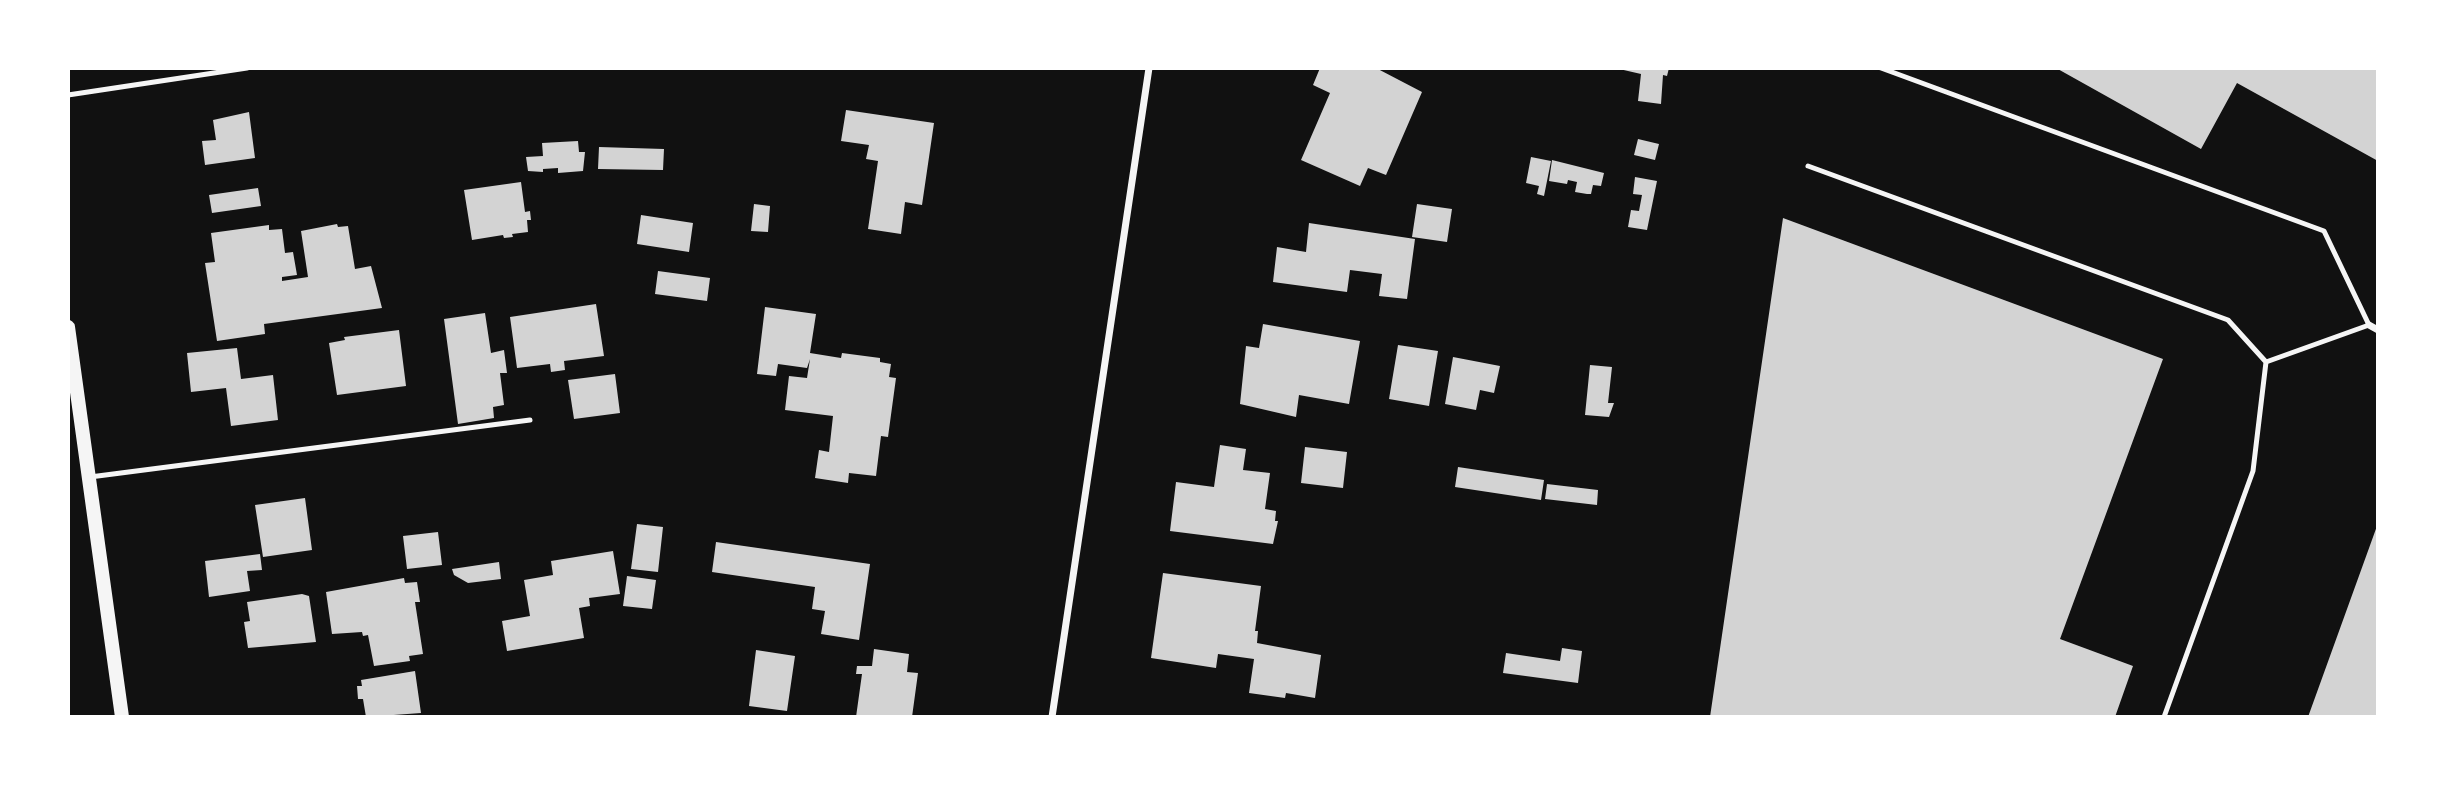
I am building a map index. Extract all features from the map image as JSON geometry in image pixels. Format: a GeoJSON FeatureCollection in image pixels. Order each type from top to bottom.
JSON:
{"type":"FeatureCollection","features":[{"type":"Feature","properties":{"kind":"main road"},"geometry":{"type":"LineString","coordinates":[[69,335],[122,717]]}},
{"type":"Feature","properties":{"kind":"street"},"geometry":{"type":"LineString","coordinates":[[1052,717],[1149,68]]}},
{"type":"Feature","properties":{"kind":"street"},"geometry":{"type":"LineString","coordinates":[[2369,325],[2378,330]]}},
{"type":"Feature","properties":{"kind":"lane"},"geometry":{"type":"LineString","coordinates":[[68,95],[247,68]]}},
{"type":"Feature","properties":{"kind":"lane"},"geometry":{"type":"LineString","coordinates":[[1881,68],[2324,231],[2369,325],[2266,362]]}},
{"type":"Feature","properties":{"kind":"lane"},"geometry":{"type":"LineString","coordinates":[[1808,166],[2228,320],[2266,362],[2253,471],[2164,717]]}},
{"type":"Feature","properties":{"kind":"lane"},"geometry":{"type":"LineString","coordinates":[[90,477],[530,420]]}},
{"type":"Feature","properties":{"kind":"building"},"geometry":{"type":"Polygon","coordinates":[[[1320,68],[1376,68],[1422,92],[1386,175],[1368,168],[1360,186],[1301,160],[1330,93],[1313,85],[1320,68]]]}},
{"type":"Feature","properties":{"kind":"building"},"geometry":{"type":"Polygon","coordinates":[[[1615,68],[1669,68],[1667,76],[1663,75],[1661,104],[1638,101],[1641,74],[1615,68]]]}},
{"type":"Feature","properties":{"kind":"building"},"geometry":{"type":"Polygon","coordinates":[[[2056,68],[2378,68],[2378,161],[2237,83],[2201,149],[2056,68]]]}},
{"type":"Feature","properties":{"kind":"building"},"geometry":{"type":"Polygon","coordinates":[[[846,110],[934,123],[922,205],[905,202],[901,234],[868,229],[878,161],[866,159],[869,145],[841,141],[846,110]]]}},
{"type":"Feature","properties":{"kind":"building"},"geometry":{"type":"Polygon","coordinates":[[[249,112],[255,158],[205,165],[202,141],[216,140],[213,120],[249,112]]]}},
{"type":"Feature","properties":{"kind":"building"},"geometry":{"type":"Polygon","coordinates":[[[1638,139],[1659,144],[1655,160],[1634,155],[1638,139]]]}},
{"type":"Feature","properties":{"kind":"building"},"geometry":{"type":"Polygon","coordinates":[[[578,141],[579,152],[585,152],[583,171],[558,173],[558,168],[543,169],[543,172],[528,171],[526,157],[543,156],[542,143],[578,141]]]}},
{"type":"Feature","properties":{"kind":"building"},"geometry":{"type":"Polygon","coordinates":[[[599,147],[664,149],[663,170],[598,169],[599,147]]]}},
{"type":"Feature","properties":{"kind":"building"},"geometry":{"type":"Polygon","coordinates":[[[1531,157],[1551,161],[1544,196],[1537,194],[1539,186],[1526,183],[1531,157]]]}},
{"type":"Feature","properties":{"kind":"building"},"geometry":{"type":"Polygon","coordinates":[[[1552,160],[1604,173],[1601,186],[1593,185],[1591,194],[1587,194],[1575,192],[1577,182],[1568,180],[1567,184],[1549,181],[1552,160]]]}},
{"type":"Feature","properties":{"kind":"building"},"geometry":{"type":"Polygon","coordinates":[[[1635,177],[1657,181],[1647,230],[1628,227],[1631,210],[1639,211],[1642,195],[1633,194],[1635,177]]]}},
{"type":"Feature","properties":{"kind":"building"},"geometry":{"type":"Polygon","coordinates":[[[521,182],[525,212],[530,211],[531,220],[527,220],[528,232],[512,234],[513,237],[504,238],[503,235],[472,240],[464,190],[521,182]]]}},
{"type":"Feature","properties":{"kind":"building"},"geometry":{"type":"Polygon","coordinates":[[[258,188],[261,206],[212,213],[209,195],[258,188]]]}},
{"type":"Feature","properties":{"kind":"building"},"geometry":{"type":"Polygon","coordinates":[[[754,204],[770,206],[768,232],[751,231],[754,204]]]}},
{"type":"Feature","properties":{"kind":"building"},"geometry":{"type":"Polygon","coordinates":[[[1417,204],[1452,209],[1447,242],[1412,237],[1417,204]]]}},
{"type":"Feature","properties":{"kind":"building"},"geometry":{"type":"Polygon","coordinates":[[[641,215],[693,223],[689,252],[637,244],[641,215]]]}},
{"type":"Feature","properties":{"kind":"building"},"geometry":{"type":"Polygon","coordinates":[[[1783,218],[2163,359],[2060,639],[2133,666],[2115,717],[1710,717],[1783,218]]]}},
{"type":"Feature","properties":{"kind":"building"},"geometry":{"type":"Polygon","coordinates":[[[1309,223],[1415,239],[1407,299],[1379,296],[1382,274],[1350,270],[1347,292],[1273,282],[1277,247],[1306,252],[1309,223]]]}},
{"type":"Feature","properties":{"kind":"building"},"geometry":{"type":"Polygon","coordinates":[[[337,224],[338,227],[348,226],[355,269],[371,266],[382,308],[264,324],[265,334],[217,341],[205,263],[215,262],[211,233],[269,225],[269,230],[282,229],[285,253],[293,252],[297,275],[282,277],[282,281],[308,277],[301,231],[337,224]]]}},
{"type":"Feature","properties":{"kind":"building"},"geometry":{"type":"Polygon","coordinates":[[[658,271],[710,278],[707,301],[655,294],[658,271]]]}},
{"type":"Feature","properties":{"kind":"building"},"geometry":{"type":"Polygon","coordinates":[[[596,304],[604,356],[564,361],[565,370],[551,372],[550,364],[517,368],[510,317],[596,304]]]}},
{"type":"Feature","properties":{"kind":"building"},"geometry":{"type":"Polygon","coordinates":[[[765,307],[816,314],[810,353],[841,358],[842,353],[880,358],[880,362],[891,364],[889,377],[896,378],[888,437],[881,436],[876,476],[849,473],[848,483],[815,478],[819,450],[829,452],[833,416],[785,410],[789,376],[807,378],[810,359],[807,368],[778,364],[776,376],[757,374],[765,307]]]}},
{"type":"Feature","properties":{"kind":"building"},"geometry":{"type":"Polygon","coordinates":[[[485,313],[491,353],[504,350],[507,373],[500,373],[504,405],[493,407],[494,418],[458,424],[444,319],[485,313]]]}},
{"type":"Feature","properties":{"kind":"building"},"geometry":{"type":"Polygon","coordinates":[[[1263,324],[1360,341],[1349,404],[1299,395],[1296,417],[1240,404],[1246,346],[1259,348],[1263,324]]]}},
{"type":"Feature","properties":{"kind":"building"},"geometry":{"type":"Polygon","coordinates":[[[399,330],[406,386],[337,395],[329,343],[345,340],[344,337],[399,330]]]}},
{"type":"Feature","properties":{"kind":"building"},"geometry":{"type":"Polygon","coordinates":[[[1398,345],[1438,351],[1429,406],[1389,399],[1398,345]]]}},
{"type":"Feature","properties":{"kind":"building"},"geometry":{"type":"Polygon","coordinates":[[[237,348],[241,379],[273,375],[278,420],[231,426],[226,388],[191,392],[187,353],[237,348]]]}},
{"type":"Feature","properties":{"kind":"building"},"geometry":{"type":"Polygon","coordinates":[[[1453,357],[1500,366],[1494,393],[1480,390],[1476,410],[1445,404],[1453,357]]]}},
{"type":"Feature","properties":{"kind":"building"},"geometry":{"type":"Polygon","coordinates":[[[1590,365],[1612,367],[1608,403],[1614,403],[1609,417],[1585,415],[1590,365]]]}},
{"type":"Feature","properties":{"kind":"building"},"geometry":{"type":"Polygon","coordinates":[[[615,374],[620,413],[574,419],[568,380],[615,374]]]}},
{"type":"Feature","properties":{"kind":"building"},"geometry":{"type":"Polygon","coordinates":[[[1220,445],[1246,449],[1243,470],[1270,473],[1265,509],[1276,511],[1275,521],[1278,521],[1273,544],[1170,531],[1176,482],[1214,487],[1220,445]]]}},
{"type":"Feature","properties":{"kind":"building"},"geometry":{"type":"Polygon","coordinates":[[[1305,447],[1347,452],[1343,488],[1301,483],[1305,447]]]}},
{"type":"Feature","properties":{"kind":"building"},"geometry":{"type":"Polygon","coordinates":[[[1458,467],[1544,480],[1541,500],[1455,487],[1458,467]]]}},
{"type":"Feature","properties":{"kind":"building"},"geometry":{"type":"Polygon","coordinates":[[[1547,484],[1598,490],[1597,505],[1545,499],[1547,484]]]}},
{"type":"Feature","properties":{"kind":"building"},"geometry":{"type":"Polygon","coordinates":[[[305,498],[312,550],[263,557],[255,505],[305,498]]]}},
{"type":"Feature","properties":{"kind":"building"},"geometry":{"type":"Polygon","coordinates":[[[637,524],[663,527],[658,572],[631,569],[637,524]]]}},
{"type":"Feature","properties":{"kind":"building"},"geometry":{"type":"Polygon","coordinates":[[[2377,526],[2378,717],[2308,717],[2377,526]]]}},
{"type":"Feature","properties":{"kind":"building"},"geometry":{"type":"Polygon","coordinates":[[[438,532],[442,565],[407,569],[403,536],[438,532]]]}},
{"type":"Feature","properties":{"kind":"building"},"geometry":{"type":"Polygon","coordinates":[[[716,542],[870,564],[859,640],[821,634],[825,611],[812,609],[815,587],[712,572],[716,542]]]}},
{"type":"Feature","properties":{"kind":"building"},"geometry":{"type":"Polygon","coordinates":[[[613,551],[620,594],[589,598],[590,606],[579,608],[584,638],[507,651],[502,621],[530,616],[524,580],[553,575],[551,561],[613,551]]]}},
{"type":"Feature","properties":{"kind":"building"},"geometry":{"type":"Polygon","coordinates":[[[260,554],[262,570],[247,571],[250,591],[209,597],[205,561],[260,554]]]}},
{"type":"Feature","properties":{"kind":"building"},"geometry":{"type":"Polygon","coordinates":[[[499,562],[501,579],[468,583],[454,575],[452,569],[499,562]]]}},
{"type":"Feature","properties":{"kind":"building"},"geometry":{"type":"Polygon","coordinates":[[[1163,573],[1261,586],[1255,631],[1258,631],[1257,643],[1321,655],[1315,698],[1286,693],[1285,698],[1249,693],[1254,659],[1218,654],[1216,668],[1151,658],[1163,573]]]}},
{"type":"Feature","properties":{"kind":"building"},"geometry":{"type":"Polygon","coordinates":[[[627,576],[656,580],[652,609],[623,606],[627,576]]]}},
{"type":"Feature","properties":{"kind":"building"},"geometry":{"type":"Polygon","coordinates":[[[404,578],[405,583],[417,582],[420,602],[415,602],[423,654],[409,656],[410,661],[374,666],[368,635],[363,636],[362,632],[332,634],[326,592],[404,578]]]}},
{"type":"Feature","properties":{"kind":"building"},"geometry":{"type":"Polygon","coordinates":[[[302,594],[309,596],[316,642],[248,648],[244,622],[250,621],[247,602],[302,594]]]}},
{"type":"Feature","properties":{"kind":"building"},"geometry":{"type":"Polygon","coordinates":[[[1562,648],[1582,651],[1578,683],[1503,673],[1506,653],[1560,661],[1562,648]]]}},
{"type":"Feature","properties":{"kind":"building"},"geometry":{"type":"Polygon","coordinates":[[[874,649],[909,654],[907,672],[918,673],[912,717],[856,717],[862,674],[856,674],[857,666],[872,666],[874,649]]]}},
{"type":"Feature","properties":{"kind":"building"},"geometry":{"type":"Polygon","coordinates":[[[756,650],[795,656],[787,711],[749,706],[756,650]]]}},
{"type":"Feature","properties":{"kind":"building"},"geometry":{"type":"Polygon","coordinates":[[[415,671],[421,713],[366,717],[363,699],[358,699],[357,686],[362,686],[361,680],[415,671]]]}}]}
